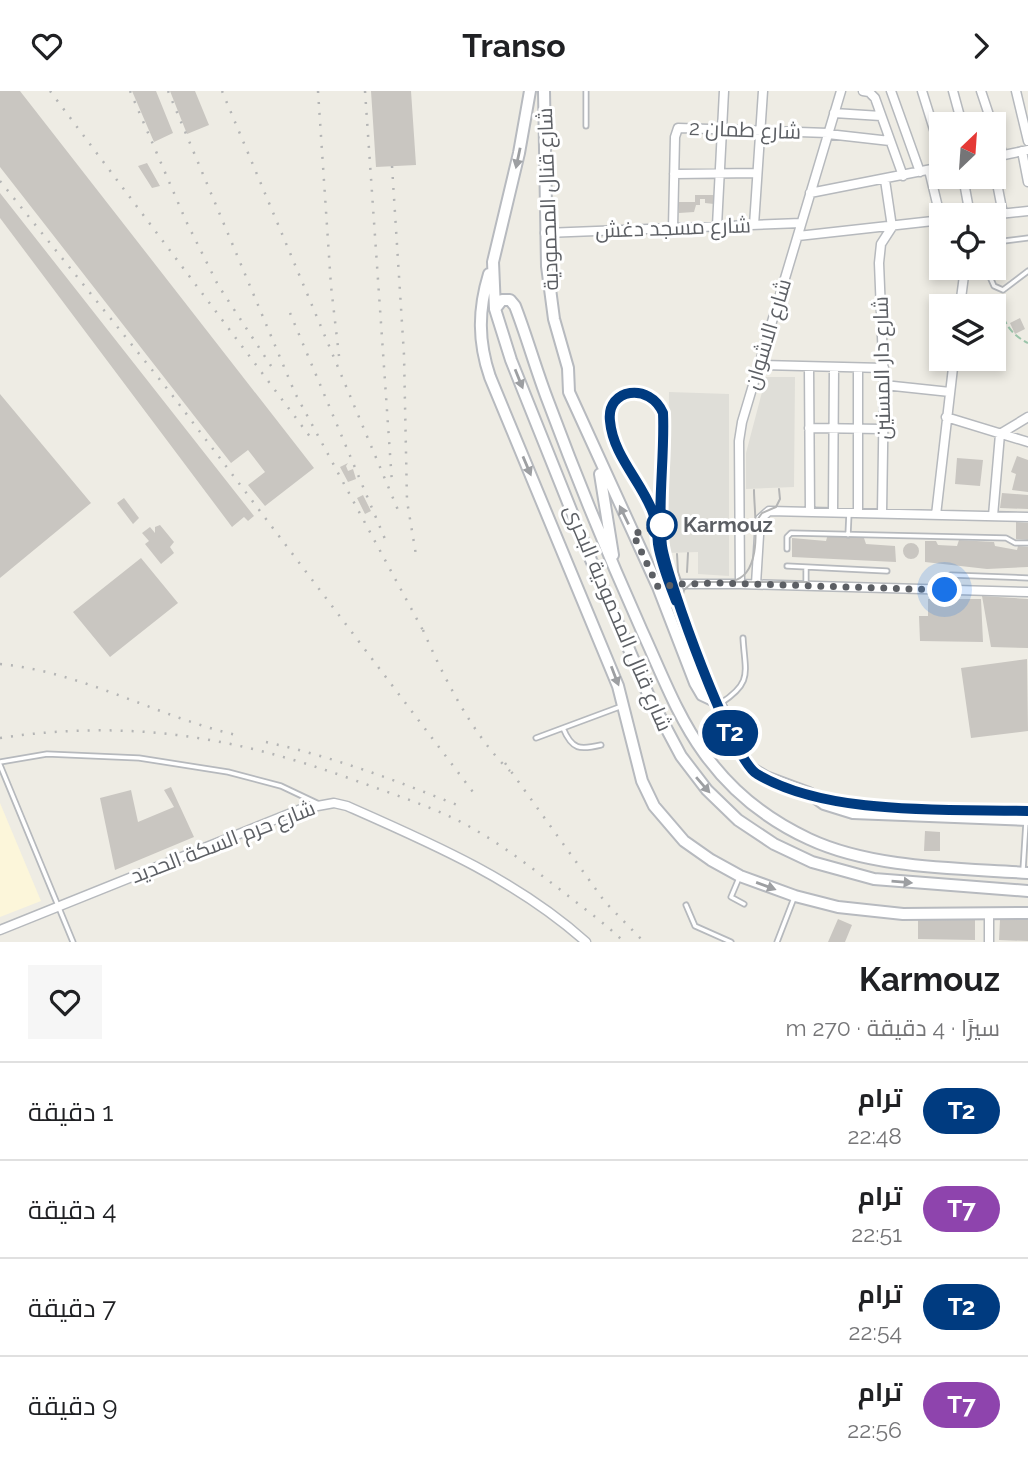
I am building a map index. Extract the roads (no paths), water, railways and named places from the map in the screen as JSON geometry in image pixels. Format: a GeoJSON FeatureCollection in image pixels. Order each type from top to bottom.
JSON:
{"type":"FeatureCollection","features":[{"type":"Feature","properties":{"kind":"main road","name":"شارع قنال المحمودية البحرى"},"geometry":{"type":"LineString","coordinates":[[530,91],[519,153],[493,262],[495,309],[511,361],[648,694],[681,756],[708,790],[738,820],[793,854],[833,870],[885,880],[1028,891]]}},
{"type":"Feature","properties":{"kind":"main road","name":"شارع قنال المحمودية"},"geometry":{"type":"LineString","coordinates":[[544,91],[545,233],[551,301],[568,369],[569,391],[598,461],[658,587],[702,695],[719,703],[750,767],[766,777],[809,793],[824,804],[853,813],[1027,820]]}},
{"type":"Feature","properties":{"kind":"main road"},"geometry":{"type":"LineString","coordinates":[[493,262],[484,291],[480,321],[485,363],[582,593],[624,706],[637,767],[654,806],[690,846],[740,876],[795,896],[838,907],[881,913],[1028,912]]}},
{"type":"Feature","properties":{"kind":"main road","name":"شارع قنال المحمودية البحرى"},"geometry":{"type":"LineString","coordinates":[[495,309],[502,300],[510,300],[515,306],[552,413],[616,572],[686,726],[716,768],[753,805],[796,833],[845,852],[888,860],[1025,873]]}},
{"type":"Feature","properties":{"kind":"main road"},"geometry":{"type":"LineString","coordinates":[[598,461],[616,572]]}},
{"type":"Feature","properties":{"kind":"street"},"geometry":{"type":"LineString","coordinates":[[717,226],[724,91]]}},
{"type":"Feature","properties":{"kind":"street"},"geometry":{"type":"LineString","coordinates":[[754,225],[763,91]]}},
{"type":"Feature","properties":{"kind":"street","name":"شارع الاشوان"},"geometry":{"type":"LineString","coordinates":[[740,584],[740,431],[841,91]]}},
{"type":"Feature","properties":{"kind":"street"},"geometry":{"type":"LineString","coordinates":[[863,91],[872,94],[903,176]]}},
{"type":"Feature","properties":{"kind":"street"},"geometry":{"type":"LineString","coordinates":[[891,91],[935,203]]}},
{"type":"Feature","properties":{"kind":"street"},"geometry":{"type":"LineString","coordinates":[[922,91],[929,113]]}},
{"type":"Feature","properties":{"kind":"street"},"geometry":{"type":"LineString","coordinates":[[953,91],[959,112]]}},
{"type":"Feature","properties":{"kind":"street"},"geometry":{"type":"LineString","coordinates":[[981,91],[988,112]]}},
{"type":"Feature","properties":{"kind":"street"},"geometry":{"type":"LineString","coordinates":[[1016,91],[1028,141]]}},
{"type":"Feature","properties":{"kind":"street"},"geometry":{"type":"LineString","coordinates":[[834,113],[881,117]]}},
{"type":"Feature","properties":{"kind":"street","name":"شارع طمان 2"},"geometry":{"type":"LineString","coordinates":[[673,228],[678,128],[828,133],[890,141]]}},
{"type":"Feature","properties":{"kind":"street"},"geometry":{"type":"LineString","coordinates":[[1006,155],[1025,151],[1028,182]]}},
{"type":"Feature","properties":{"kind":"street"},"geometry":{"type":"LineString","coordinates":[[810,193],[929,170]]}},
{"type":"Feature","properties":{"kind":"street"},"geometry":{"type":"LineString","coordinates":[[674,174],[757,173]]}},
{"type":"Feature","properties":{"kind":"street"},"geometry":{"type":"LineString","coordinates":[[885,180],[892,227]]}},
{"type":"Feature","properties":{"kind":"street"},"geometry":{"type":"LineString","coordinates":[[1006,214],[1028,211]]}},
{"type":"Feature","properties":{"kind":"street"},"geometry":{"type":"LineString","coordinates":[[798,236],[929,222]]}},
{"type":"Feature","properties":{"kind":"street","name":"شارع مسجد دغش"},"geometry":{"type":"LineString","coordinates":[[545,233],[801,223]]}},
{"type":"Feature","properties":{"kind":"street","name":"شارع دار المسنين"},"geometry":{"type":"LineString","coordinates":[[882,513],[884,368],[879,263],[881,244],[892,227]]}},
{"type":"Feature","properties":{"kind":"street"},"geometry":{"type":"LineString","coordinates":[[758,365],[884,368]]}},
{"type":"Feature","properties":{"kind":"street"},"geometry":{"type":"LineString","coordinates":[[809,367],[810,511]]}},
{"type":"Feature","properties":{"kind":"street"},"geometry":{"type":"LineString","coordinates":[[834,367],[834,512]]}},
{"type":"Feature","properties":{"kind":"street"},"geometry":{"type":"LineString","coordinates":[[853,512],[858,368]]}},
{"type":"Feature","properties":{"kind":"street"},"geometry":{"type":"LineString","coordinates":[[936,515],[953,371]]}},
{"type":"Feature","properties":{"kind":"street"},"geometry":{"type":"LineString","coordinates":[[884,385],[950,392]]}},
{"type":"Feature","properties":{"kind":"street"},"geometry":{"type":"LineString","coordinates":[[1000,434],[1028,417]]}},
{"type":"Feature","properties":{"kind":"street"},"geometry":{"type":"LineString","coordinates":[[946,418],[1028,442]]}},
{"type":"Feature","properties":{"kind":"street"},"geometry":{"type":"LineString","coordinates":[[809,428],[883,429]]}},
{"type":"Feature","properties":{"kind":"street"},"geometry":{"type":"LineString","coordinates":[[993,516],[1000,434]]}},
{"type":"Feature","properties":{"kind":"street"},"geometry":{"type":"LineString","coordinates":[[756,584],[759,523],[762,515],[769,511],[1028,517]]}},
{"type":"Feature","properties":{"kind":"street"},"geometry":{"type":"LineString","coordinates":[[739,523],[759,523]]}},
{"type":"Feature","properties":{"kind":"street"},"geometry":{"type":"LineString","coordinates":[[658,587],[682,584],[756,584],[1028,592]]}},
{"type":"Feature","properties":{"kind":"street","name":"شارع حرم السكة الحديد"},"geometry":{"type":"LineString","coordinates":[[0,930],[319,804],[347,806],[450,852],[542,906],[586,942]]}},
{"type":"Feature","properties":{"kind":"street"},"geometry":{"type":"LineString","coordinates":[[989,912],[989,942]]}},
{"type":"Feature","properties":{"kind":"lane"},"geometry":{"type":"LineString","coordinates":[[586,91],[586,127]]}},
{"type":"Feature","properties":{"kind":"lane"},"geometry":{"type":"LineString","coordinates":[[1006,241],[1028,238]]}},
{"type":"Feature","properties":{"kind":"lane"},"geometry":{"type":"LineString","coordinates":[[991,280],[999,289],[1007,289],[1028,271]]}},
{"type":"Feature","properties":{"kind":"lane"},"geometry":{"type":"LineString","coordinates":[[848,535],[853,512]]}},
{"type":"Feature","properties":{"kind":"lane"},"geometry":{"type":"LineString","coordinates":[[788,549],[787,537],[791,533],[1006,538],[1015,543],[1028,543]]}},
{"type":"Feature","properties":{"kind":"lane"},"geometry":{"type":"LineString","coordinates":[[788,566],[887,571]]}},
{"type":"Feature","properties":{"kind":"lane"},"geometry":{"type":"LineString","coordinates":[[806,567],[806,586]]}},
{"type":"Feature","properties":{"kind":"lane"},"geometry":{"type":"LineString","coordinates":[[951,575],[1028,578]]}},
{"type":"Feature","properties":{"kind":"lane"},"geometry":{"type":"LineString","coordinates":[[719,703],[736,693],[744,681],[743,638]]}},
{"type":"Feature","properties":{"kind":"lane"},"geometry":{"type":"LineString","coordinates":[[536,738],[624,706]]}},
{"type":"Feature","properties":{"kind":"lane"},"geometry":{"type":"LineString","coordinates":[[563,728],[569,743],[574,747],[582,750],[601,745]]}},
{"type":"Feature","properties":{"kind":"lane"},"geometry":{"type":"LineString","coordinates":[[74,942],[0,763],[47,754],[153,760],[229,772],[281,786],[319,804]]}},
{"type":"Feature","properties":{"kind":"lane"},"geometry":{"type":"LineString","coordinates":[[1025,873],[1027,820]]}},
{"type":"Feature","properties":{"kind":"lane"},"geometry":{"type":"LineString","coordinates":[[740,876],[731,897],[744,904]]}},
{"type":"Feature","properties":{"kind":"lane"},"geometry":{"type":"LineString","coordinates":[[777,942],[795,896]]}},
{"type":"Feature","properties":{"kind":"lane"},"geometry":{"type":"LineString","coordinates":[[686,905],[695,926],[731,942]]}},
{"type":"Feature","properties":{"kind":"tram line"},"geometry":{"type":"LineString","coordinates":[[1028,809],[996,809],[962,809],[925,808],[888,806],[852,802],[785,785],[756,771],[746,759],[718,702],[688,627],[662,546],[660,514],[663,413],[654,399],[640,392],[623,395],[612,408],[610,424],[620,454],[652,509],[670,586],[728,729],[748,768],[771,781],[842,804],[1028,811]]}},
{"type":"Feature","properties":{"kind":"tram line","name":"T2"},"geometry":{"type":"LineString","coordinates":[[676,601],[658,545],[657,526],[652,509],[620,454],[610,424],[612,408],[623,395],[631,393],[647,394],[660,405],[663,413],[662,545],[682,616],[728,729],[748,768],[771,781],[842,804],[1028,811]]}},
{"type":"Feature","properties":{"kind":"tram line"},"geometry":{"type":"LineString","coordinates":[[755,523],[762,513],[776,507],[780,499],[779,489]]}},
{"type":"Feature","properties":{"kind":"tram line"},"geometry":{"type":"LineString","coordinates":[[732,581],[742,576],[749,568],[753,556],[756,528],[754,490]]}},
{"type":"Feature","properties":{"kind":"tram line"},"geometry":{"type":"LineString","coordinates":[[687,572],[688,553]]}},
{"type":"Feature","properties":{"kind":"tram line"},"geometry":{"type":"LineString","coordinates":[[677,554],[682,584]]}},
{"type":"Feature","properties":{"kind":"tram line"},"geometry":{"type":"LineString","coordinates":[[680,606],[684,590],[693,582],[807,582]]}},
{"type":"Feature","properties":{"kind":"railway"},"geometry":{"type":"LineString","coordinates":[[50,91],[311,438]]}},
{"type":"Feature","properties":{"kind":"railway"},"geometry":{"type":"LineString","coordinates":[[130,91],[186,221],[218,285],[275,372]]}},
{"type":"Feature","properties":{"kind":"railway"},"geometry":{"type":"LineString","coordinates":[[168,91],[295,393],[426,636]]}},
{"type":"Feature","properties":{"kind":"railway"},"geometry":{"type":"LineString","coordinates":[[222,91],[398,510]]}},
{"type":"Feature","properties":{"kind":"railway"},"geometry":{"type":"LineString","coordinates":[[318,91],[331,286],[339,356]]}},
{"type":"Feature","properties":{"kind":"railway"},"geometry":{"type":"LineString","coordinates":[[365,91],[392,483]]}},
{"type":"Feature","properties":{"kind":"railway"},"geometry":{"type":"LineString","coordinates":[[392,166],[404,355],[407,501],[416,555]]}},
{"type":"Feature","properties":{"kind":"railway"},"geometry":{"type":"LineString","coordinates":[[0,181],[169,391],[476,796]]}},
{"type":"Feature","properties":{"kind":"railway"},"geometry":{"type":"LineString","coordinates":[[290,313],[385,539]]}},
{"type":"Feature","properties":{"kind":"railway"},"geometry":{"type":"LineString","coordinates":[[423,630],[471,723],[510,771]]}},
{"type":"Feature","properties":{"kind":"railway"},"geometry":{"type":"LineString","coordinates":[[0,664],[61,676],[236,735]]}},
{"type":"Feature","properties":{"kind":"railway"},"geometry":{"type":"LineString","coordinates":[[0,738],[92,730],[136,731],[223,742],[309,765],[416,803],[468,826],[526,864],[624,942]]}},
{"type":"Feature","properties":{"kind":"railway"},"geometry":{"type":"LineString","coordinates":[[266,742],[365,770],[462,807]]}},
{"type":"Feature","properties":{"kind":"railway"},"geometry":{"type":"LineString","coordinates":[[505,763],[605,902],[644,942]]}},
{"type":"Feature","properties":{"kind":"place","name":"Karmouz"},"geometry":{"type":"Point","coordinates":[662,525]}}]}
